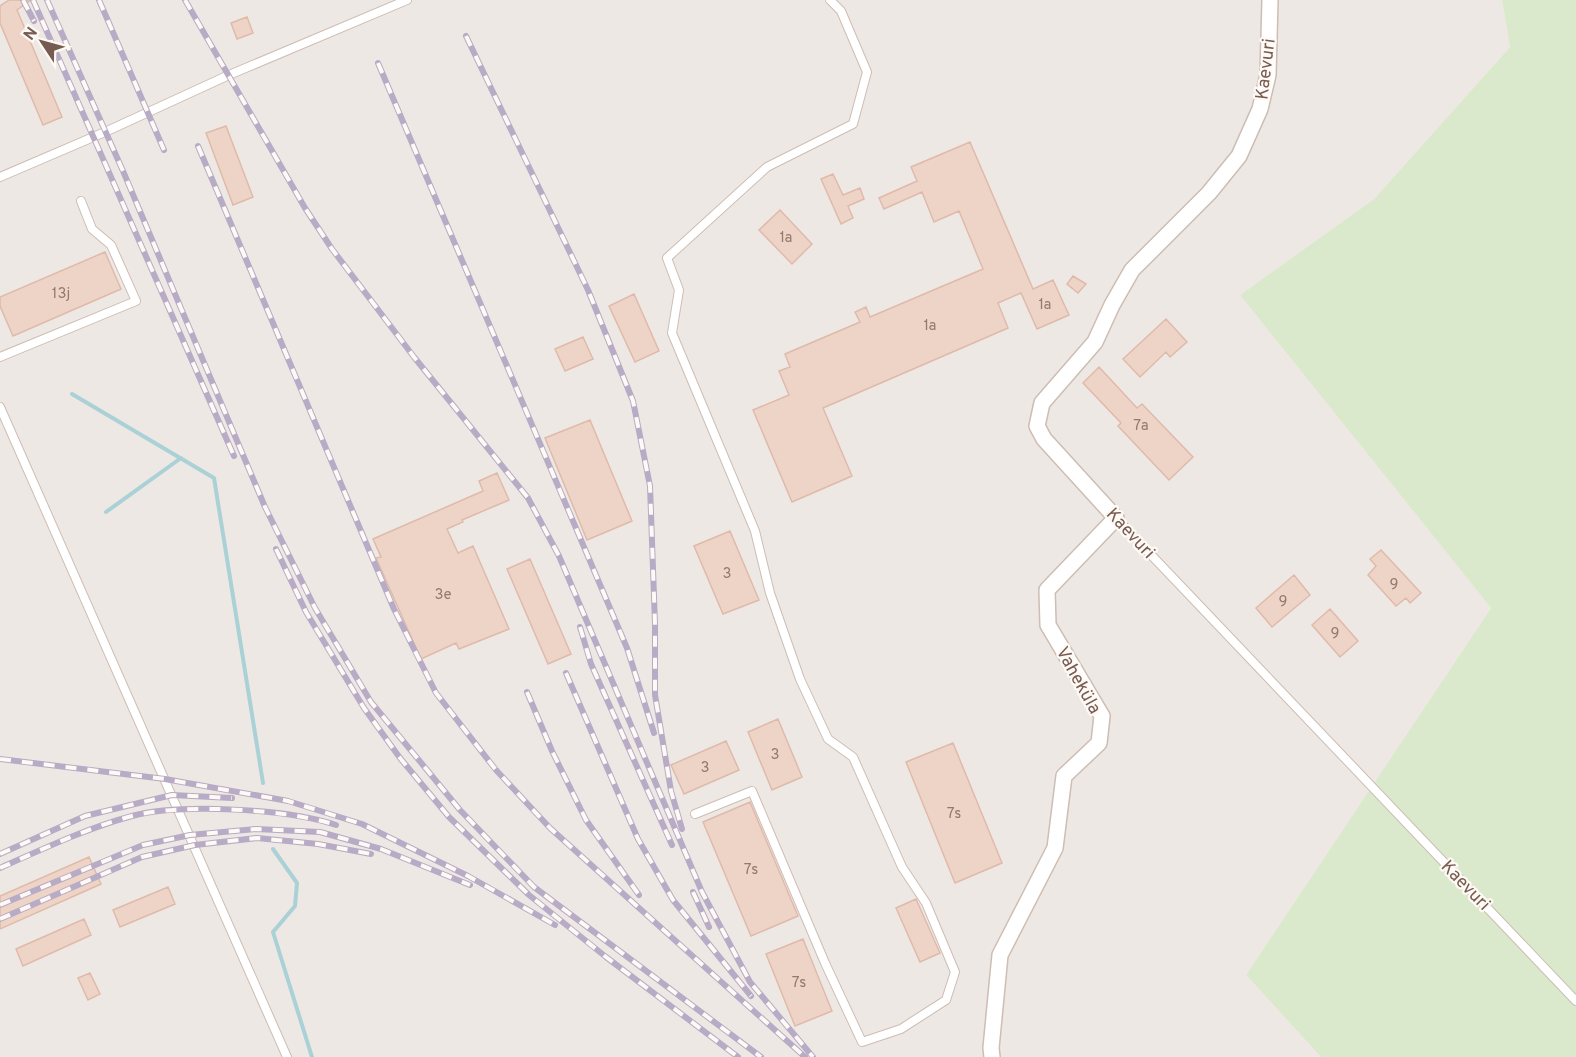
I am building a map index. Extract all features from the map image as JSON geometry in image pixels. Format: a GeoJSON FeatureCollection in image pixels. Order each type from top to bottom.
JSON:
{"type":"FeatureCollection","features":[{"type":"Feature","properties":{"kind":"street","name":"Kaevuri"},"geometry":{"type":"LineString","coordinates":[[1116,518],[1044,439],[1037,426],[1042,404],[1095,342],[1132,270],[1209,193],[1239,156],[1260,109],[1268,75],[1270,0]]}},
{"type":"Feature","properties":{"kind":"street","name":"Vaheküla"},"geometry":{"type":"LineString","coordinates":[[992,1057],[1000,956],[1055,848],[1064,776],[1099,743],[1102,716],[1048,625],[1047,590],[1116,518]]}},
{"type":"Feature","properties":{"kind":"lane"},"geometry":{"type":"LineString","coordinates":[[0,177],[230,75],[407,0]]}},
{"type":"Feature","properties":{"kind":"lane"},"geometry":{"type":"LineString","coordinates":[[695,814],[752,791],[825,963],[862,1042],[901,1029],[946,1000],[955,972],[943,941],[926,903],[902,867],[853,757],[828,739],[800,679],[770,592],[755,531],[672,333],[679,290],[668,258],[767,167],[853,124],[867,72],[841,11],[830,0]]}},
{"type":"Feature","properties":{"kind":"lane"},"geometry":{"type":"LineString","coordinates":[[0,357],[136,301],[111,245],[92,229],[81,201]]}},
{"type":"Feature","properties":{"kind":"lane"},"geometry":{"type":"LineString","coordinates":[[0,407],[287,1057]]}},
{"type":"Feature","properties":{"kind":"lane","name":"Kaevuri"},"geometry":{"type":"LineString","coordinates":[[1116,518],[1576,1001]]}},
{"type":"Feature","properties":{"kind":"shaded area"},"geometry":{"type":"Polygon","coordinates":[[[0,0],[1502,0],[1510,47],[1374,199],[1240,295],[1491,608],[1246,975],[1321,1057],[0,1057],[0,0]]]}},
{"type":"Feature","properties":{"kind":"green space"},"geometry":{"type":"Polygon","coordinates":[[[1502,0],[1576,0],[1576,1057],[1321,1057],[1246,975],[1491,608],[1240,295],[1374,199],[1510,47],[1502,0]]]}},
{"type":"Feature","properties":{"kind":"building"},"geometry":{"type":"Polygon","coordinates":[[[9,0],[31,0],[17,10],[62,117],[43,125],[0,23],[0,6],[9,0]]]}},
{"type":"Feature","properties":{"kind":"building"},"geometry":{"type":"Polygon","coordinates":[[[247,17],[253,33],[237,39],[231,23],[247,17]]]}},
{"type":"Feature","properties":{"kind":"building"},"geometry":{"type":"Polygon","coordinates":[[[226,126],[253,197],[233,205],[206,133],[226,126]]]}},
{"type":"Feature","properties":{"kind":"building"},"geometry":{"type":"Polygon","coordinates":[[[970,142],[1033,289],[1053,280],[1069,315],[1037,329],[1021,293],[998,303],[1008,328],[823,408],[852,476],[792,502],[753,410],[789,395],[779,371],[790,367],[785,354],[860,322],[855,312],[866,307],[870,317],[983,269],[959,211],[934,222],[922,192],[884,209],[879,198],[917,181],[911,167],[970,142]]]}},
{"type":"Feature","properties":{"kind":"building"},"geometry":{"type":"Polygon","coordinates":[[[833,174],[843,195],[860,188],[864,199],[848,206],[853,218],[841,224],[821,179],[833,174]]]}},
{"type":"Feature","properties":{"kind":"building"},"geometry":{"type":"Polygon","coordinates":[[[780,210],[812,244],[792,264],[759,230],[780,210]]]}},
{"type":"Feature","properties":{"kind":"building"},"geometry":{"type":"Polygon","coordinates":[[[105,252],[121,289],[13,336],[0,306],[0,297],[105,252]]]}},
{"type":"Feature","properties":{"kind":"building"},"geometry":{"type":"Polygon","coordinates":[[[1073,276],[1086,284],[1078,293],[1067,284],[1073,276]]]}},
{"type":"Feature","properties":{"kind":"building"},"geometry":{"type":"Polygon","coordinates":[[[634,294],[659,351],[635,362],[609,306],[634,294]]]}},
{"type":"Feature","properties":{"kind":"building"},"geometry":{"type":"Polygon","coordinates":[[[1166,319],[1187,342],[1170,357],[1166,352],[1140,377],[1123,359],[1166,319]]]}},
{"type":"Feature","properties":{"kind":"building"},"geometry":{"type":"Polygon","coordinates":[[[583,337],[593,359],[565,371],[555,349],[583,337]]]}},
{"type":"Feature","properties":{"kind":"building"},"geometry":{"type":"Polygon","coordinates":[[[1099,367],[1137,408],[1142,404],[1193,457],[1169,480],[1118,426],[1121,423],[1083,383],[1099,367]]]}},
{"type":"Feature","properties":{"kind":"building"},"geometry":{"type":"Polygon","coordinates":[[[590,420],[632,521],[587,540],[545,438],[590,420]]]}},
{"type":"Feature","properties":{"kind":"building"},"geometry":{"type":"Polygon","coordinates":[[[497,473],[509,500],[447,529],[458,553],[473,546],[509,629],[459,649],[456,643],[421,659],[376,558],[381,557],[373,539],[483,491],[479,481],[497,473]]]}},
{"type":"Feature","properties":{"kind":"building"},"geometry":{"type":"Polygon","coordinates":[[[730,531],[759,600],[723,614],[694,546],[730,531]]]}},
{"type":"Feature","properties":{"kind":"building"},"geometry":{"type":"Polygon","coordinates":[[[1381,550],[1421,593],[1410,603],[1406,598],[1396,606],[1368,575],[1376,566],[1370,559],[1381,550]]]}},
{"type":"Feature","properties":{"kind":"building"},"geometry":{"type":"Polygon","coordinates":[[[530,559],[571,654],[548,664],[507,569],[530,559]]]}},
{"type":"Feature","properties":{"kind":"building"},"geometry":{"type":"Polygon","coordinates":[[[1294,575],[1310,595],[1272,627],[1256,608],[1294,575]]]}},
{"type":"Feature","properties":{"kind":"building"},"geometry":{"type":"Polygon","coordinates":[[[1330,609],[1358,641],[1340,657],[1312,625],[1330,609]]]}},
{"type":"Feature","properties":{"kind":"building"},"geometry":{"type":"Polygon","coordinates":[[[778,719],[802,777],[772,790],[748,732],[778,719]]]}},
{"type":"Feature","properties":{"kind":"building"},"geometry":{"type":"Polygon","coordinates":[[[726,741],[739,770],[684,794],[671,765],[726,741]]]}},
{"type":"Feature","properties":{"kind":"building"},"geometry":{"type":"Polygon","coordinates":[[[953,743],[1002,863],[955,883],[906,762],[953,743]]]}},
{"type":"Feature","properties":{"kind":"building"},"geometry":{"type":"Polygon","coordinates":[[[750,802],[798,916],[751,936],[703,822],[750,802]]]}},
{"type":"Feature","properties":{"kind":"building"},"geometry":{"type":"Polygon","coordinates":[[[89,857],[101,884],[0,929],[0,896],[89,857]]]}},
{"type":"Feature","properties":{"kind":"building"},"geometry":{"type":"Polygon","coordinates":[[[168,887],[175,904],[120,927],[113,910],[168,887]]]}},
{"type":"Feature","properties":{"kind":"building"},"geometry":{"type":"Polygon","coordinates":[[[916,899],[940,953],[920,962],[896,908],[916,899]]]}},
{"type":"Feature","properties":{"kind":"building"},"geometry":{"type":"Polygon","coordinates":[[[84,919],[91,935],[23,966],[16,949],[84,919]]]}},
{"type":"Feature","properties":{"kind":"building"},"geometry":{"type":"Polygon","coordinates":[[[803,939],[832,1011],[795,1026],[766,954],[803,939]]]}},
{"type":"Feature","properties":{"kind":"building"},"geometry":{"type":"Polygon","coordinates":[[[90,973],[100,994],[88,1000],[78,978],[90,973]]]}},
{"type":"Feature","properties":{"kind":"waterway"},"geometry":{"type":"LineString","coordinates":[[72,394],[214,478],[263,783]]}},
{"type":"Feature","properties":{"kind":"waterway"},"geometry":{"type":"LineString","coordinates":[[106,512],[181,458]]}},
{"type":"Feature","properties":{"kind":"waterway"},"geometry":{"type":"LineString","coordinates":[[273,849],[297,883],[295,906],[273,932],[312,1057]]}},
{"type":"Feature","properties":{"kind":"railway"},"geometry":{"type":"LineString","coordinates":[[23,0],[34,21]]}},
{"type":"Feature","properties":{"kind":"railway"},"geometry":{"type":"LineString","coordinates":[[33,0],[234,456]]}},
{"type":"Feature","properties":{"kind":"railway"},"geometry":{"type":"LineString","coordinates":[[47,0],[123,171],[265,507],[315,608],[371,702],[460,810],[534,887],[761,1057]]}},
{"type":"Feature","properties":{"kind":"railway"},"geometry":{"type":"LineString","coordinates":[[99,0],[164,150]]}},
{"type":"Feature","properties":{"kind":"railway"},"geometry":{"type":"LineString","coordinates":[[185,0],[305,208],[332,249],[414,357],[528,498],[559,556],[702,892],[750,982],[813,1057]]}},
{"type":"Feature","properties":{"kind":"railway"},"geometry":{"type":"LineString","coordinates":[[466,36],[588,290],[633,401],[650,486],[655,695],[671,791],[682,829]]}},
{"type":"Feature","properties":{"kind":"railway"},"geometry":{"type":"LineString","coordinates":[[378,63],[627,648],[654,733]]}},
{"type":"Feature","properties":{"kind":"railway"},"geometry":{"type":"LineString","coordinates":[[198,146],[394,609],[436,693],[496,770],[550,828],[805,1057]]}},
{"type":"Feature","properties":{"kind":"railway"},"geometry":{"type":"LineString","coordinates":[[276,549],[306,612],[364,708],[400,758],[449,817],[529,895],[606,957],[738,1057]]}},
{"type":"Feature","properties":{"kind":"railway"},"geometry":{"type":"LineString","coordinates":[[580,627],[591,664],[672,845]]}},
{"type":"Feature","properties":{"kind":"railway"},"geometry":{"type":"LineString","coordinates":[[566,673],[638,839],[673,900],[751,996]]}},
{"type":"Feature","properties":{"kind":"railway"},"geometry":{"type":"LineString","coordinates":[[527,692],[552,751],[586,820],[639,895]]}},
{"type":"Feature","properties":{"kind":"railway"},"geometry":{"type":"LineString","coordinates":[[0,759],[165,779],[288,801],[362,824],[468,876],[555,925]]}},
{"type":"Feature","properties":{"kind":"railway"},"geometry":{"type":"LineString","coordinates":[[0,854],[85,816],[172,795],[232,798]]}},
{"type":"Feature","properties":{"kind":"railway"},"geometry":{"type":"LineString","coordinates":[[0,868],[65,839],[132,816],[153,812],[205,809],[263,812],[315,819],[336,825]]}},
{"type":"Feature","properties":{"kind":"railway"},"geometry":{"type":"LineString","coordinates":[[0,905],[143,845],[190,835],[256,829],[320,832],[381,849],[470,885]]}},
{"type":"Feature","properties":{"kind":"railway"},"geometry":{"type":"LineString","coordinates":[[0,919],[142,857],[195,845],[257,838],[318,844],[371,854]]}},
{"type":"Feature","properties":{"kind":"railway"},"geometry":{"type":"LineString","coordinates":[[693,892],[709,927]]}}]}
